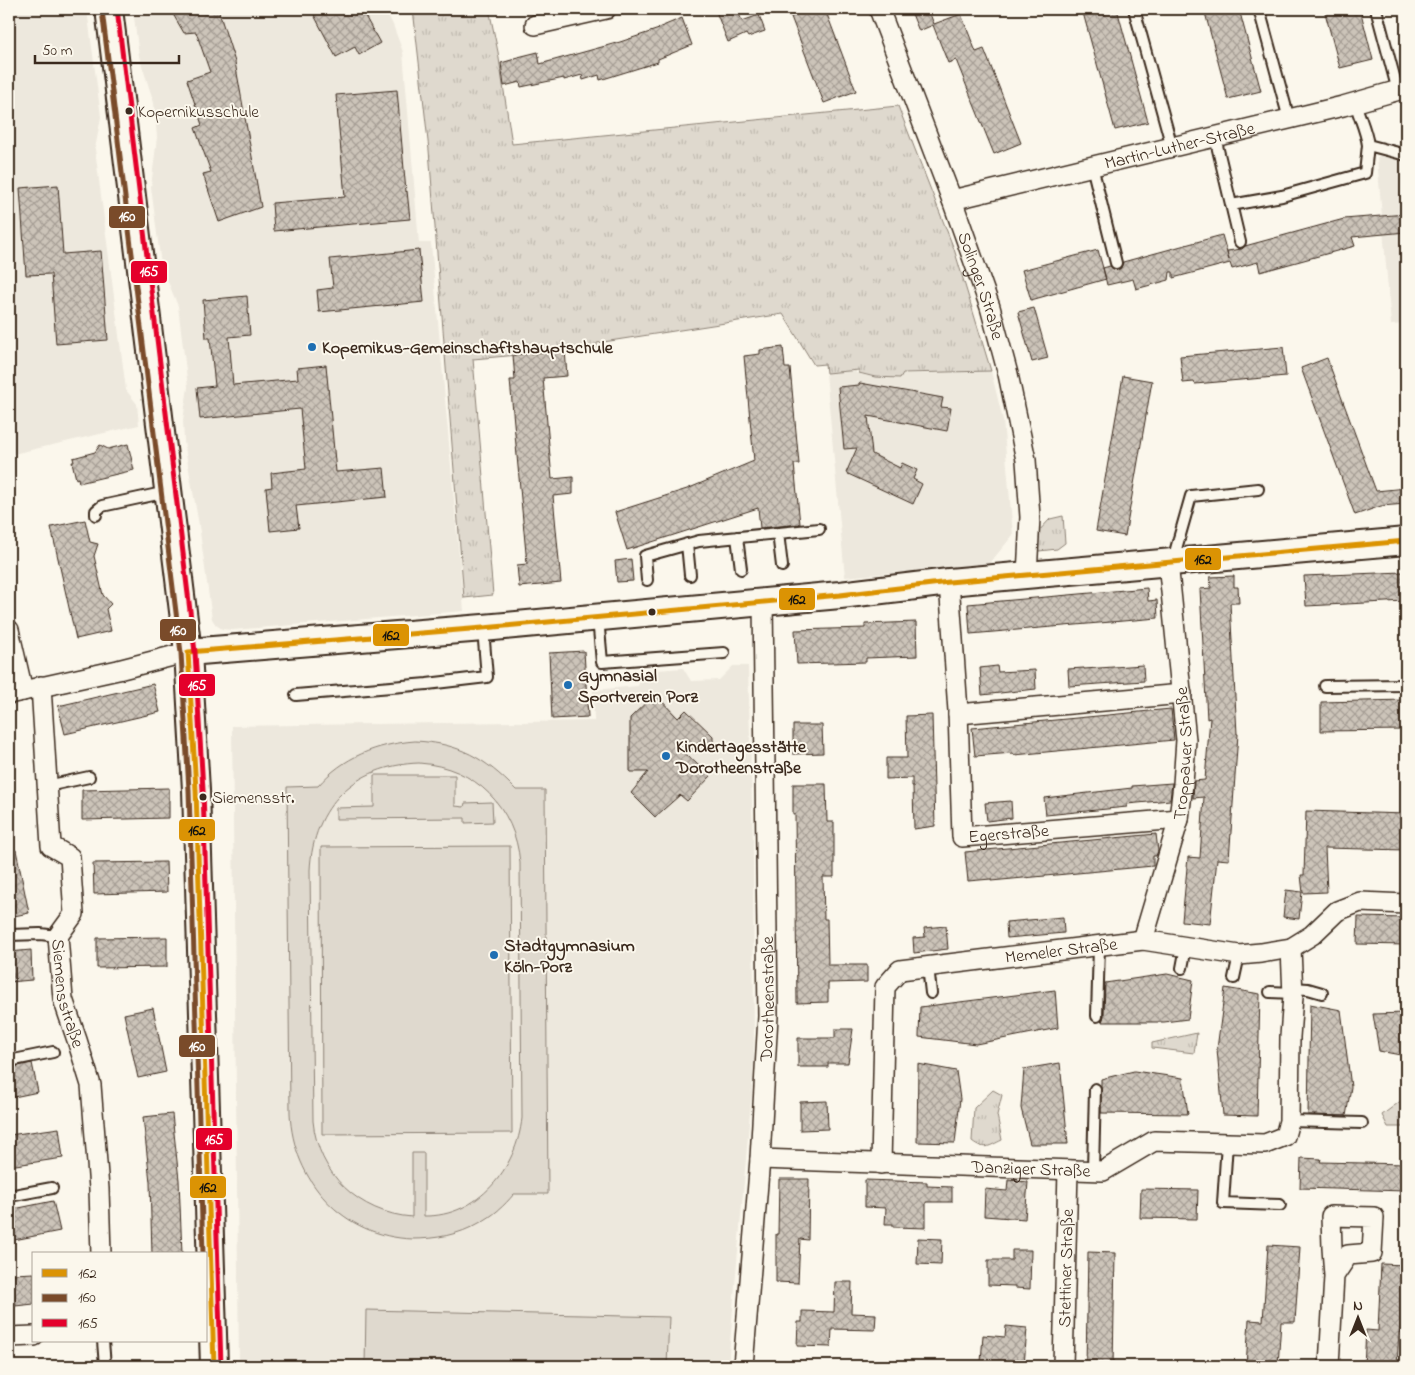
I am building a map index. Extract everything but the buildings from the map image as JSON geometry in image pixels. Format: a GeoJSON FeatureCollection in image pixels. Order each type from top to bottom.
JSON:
{"type":"FeatureCollection","features":[{"type":"Feature","properties":{"kind":"street"},"geometry":{"type":"LineString","coordinates":[[109,9],[188,652],[196,790],[208,1252]]}},
{"type":"Feature","properties":{"kind":"street"},"geometry":{"type":"LineString","coordinates":[[535,25],[606,9]]}},
{"type":"Feature","properties":{"kind":"street","name":"Solinger Straße"},"geometry":{"type":"LineString","coordinates":[[879,9],[952,200],[990,307],[1008,374],[1026,460],[1030,517],[1027,575]]}},
{"type":"Feature","properties":{"kind":"street","name":"Martin-Luther-Straße"},"geometry":{"type":"LineString","coordinates":[[952,200],[1402,89]]}},
{"type":"Feature","properties":{"kind":"street"},"geometry":{"type":"LineString","coordinates":[[24,690],[118,670],[188,652],[483,628],[840,595],[948,582],[1406,541]]}},
{"type":"Feature","properties":{"kind":"street","name":"Troppauer Straße"},"geometry":{"type":"LineString","coordinates":[[1143,940],[1179,819],[1184,784],[1186,740],[1173,562]]}},
{"type":"Feature","properties":{"kind":"street","name":"Egerstraße"},"geometry":{"type":"LineString","coordinates":[[948,582],[958,714],[962,837],[1179,819]]}},
{"type":"Feature","properties":{"kind":"street","name":"Dorotheenstraße"},"geometry":{"type":"LineString","coordinates":[[743,1366],[760,1159],[768,1016],[764,602]]}},
{"type":"Feature","properties":{"kind":"street","name":"Siemensstraße"},"geometry":{"type":"LineString","coordinates":[[9,630],[47,786],[51,846],[70,857],[74,914],[58,936],[63,999],[91,1085],[99,1189],[101,1252]]}},
{"type":"Feature","properties":{"kind":"street"},"geometry":{"type":"LineString","coordinates":[[958,714],[1182,694]]}},
{"type":"Feature","properties":{"kind":"street","name":"Memeler Straße"},"geometry":{"type":"LineString","coordinates":[[881,1164],[885,987],[900,970],[1143,940],[1239,955],[1262,953],[1291,948],[1312,935],[1337,911],[1360,902],[1406,904]]}},
{"type":"Feature","properties":{"kind":"street"},"geometry":{"type":"LineString","coordinates":[[1290,1121],[1290,1037],[1293,991],[1291,948]]}},
{"type":"Feature","properties":{"kind":"street","name":"Danziger Straße"},"geometry":{"type":"LineString","coordinates":[[760,1159],[1103,1171],[1154,1141],[1265,1144],[1285,1136],[1290,1121]]}},
{"type":"Feature","properties":{"kind":"street","name":"Stettiner Straße"},"geometry":{"type":"LineString","coordinates":[[1063,1366],[1068,1170]]}},
{"type":"Feature","properties":{"kind":"street"},"geometry":{"type":"LineString","coordinates":[[208,1253],[210,1330],[214,1366]]}},
{"type":"Feature","properties":{"kind":"street"},"geometry":{"type":"LineString","coordinates":[[1329,1366],[1334,1276]]}},
{"type":"Feature","properties":{"kind":"street"},"geometry":{"type":"LineString","coordinates":[[9,1337],[32,1336]]}},
{"type":"Feature","properties":{"kind":"lane"},"geometry":{"type":"LineString","coordinates":[[1134,9],[1172,147]]}},
{"type":"Feature","properties":{"kind":"lane"},"geometry":{"type":"LineString","coordinates":[[1259,9],[1290,118]]}},
{"type":"Feature","properties":{"kind":"lane"},"geometry":{"type":"LineString","coordinates":[[1376,9],[1402,89]]}},
{"type":"Feature","properties":{"kind":"lane"},"geometry":{"type":"LineString","coordinates":[[1231,205],[1282,196],[1365,173],[1368,145],[1366,131],[1359,118],[1355,102]]}},
{"type":"Feature","properties":{"kind":"lane"},"geometry":{"type":"LineString","coordinates":[[1214,136],[1240,242]]}},
{"type":"Feature","properties":{"kind":"lane"},"geometry":{"type":"LineString","coordinates":[[1368,145],[1406,155]]}},
{"type":"Feature","properties":{"kind":"lane"},"geometry":{"type":"LineString","coordinates":[[1092,166],[1116,263]]}},
{"type":"Feature","properties":{"kind":"lane"},"geometry":{"type":"LineString","coordinates":[[1173,562],[1191,496],[1258,489]]}},
{"type":"Feature","properties":{"kind":"lane"},"geometry":{"type":"LineString","coordinates":[[96,515],[96,510],[102,506],[168,492]]}},
{"type":"Feature","properties":{"kind":"lane"},"geometry":{"type":"LineString","coordinates":[[647,580],[646,556],[699,541],[819,529]]}},
{"type":"Feature","properties":{"kind":"lane"},"geometry":{"type":"LineString","coordinates":[[778,533],[782,566]]}},
{"type":"Feature","properties":{"kind":"lane"},"geometry":{"type":"LineString","coordinates":[[738,537],[740,569]]}},
{"type":"Feature","properties":{"kind":"lane"},"geometry":{"type":"LineString","coordinates":[[687,544],[690,575]]}},
{"type":"Feature","properties":{"kind":"lane"},"geometry":{"type":"LineString","coordinates":[[598,617],[602,662],[724,653]]}},
{"type":"Feature","properties":{"kind":"lane"},"geometry":{"type":"LineString","coordinates":[[296,694],[488,678],[483,628]]}},
{"type":"Feature","properties":{"kind":"lane"},"geometry":{"type":"LineString","coordinates":[[1325,686],[1406,685]]}},
{"type":"Feature","properties":{"kind":"lane"},"geometry":{"type":"LineString","coordinates":[[47,786],[89,777]]}},
{"type":"Feature","properties":{"kind":"lane"},"geometry":{"type":"LineString","coordinates":[[9,935],[40,934],[58,936]]}},
{"type":"Feature","properties":{"kind":"lane"},"geometry":{"type":"LineString","coordinates":[[1097,1016],[1099,946]]}},
{"type":"Feature","properties":{"kind":"lane"},"geometry":{"type":"LineString","coordinates":[[1182,968],[1186,946]]}},
{"type":"Feature","properties":{"kind":"lane"},"geometry":{"type":"LineString","coordinates":[[1234,978],[1239,955]]}},
{"type":"Feature","properties":{"kind":"lane"},"geometry":{"type":"LineString","coordinates":[[928,966],[931,993]]}},
{"type":"Feature","properties":{"kind":"lane"},"geometry":{"type":"LineString","coordinates":[[1270,992],[1308,989],[1322,993]]}},
{"type":"Feature","properties":{"kind":"lane"},"geometry":{"type":"LineString","coordinates":[[9,1061],[54,1052]]}},
{"type":"Feature","properties":{"kind":"lane"},"geometry":{"type":"LineString","coordinates":[[1093,1170],[1094,1089]]}},
{"type":"Feature","properties":{"kind":"lane"},"geometry":{"type":"LineString","coordinates":[[1290,1121],[1362,1124]]}},
{"type":"Feature","properties":{"kind":"lane"},"geometry":{"type":"LineString","coordinates":[[1227,1143],[1223,1203],[1280,1205]]}},
{"type":"Feature","properties":{"kind":"lane"},"geometry":{"type":"LineString","coordinates":[[9,1196],[52,1188]]}},
{"type":"Feature","properties":{"kind":"lane"},"geometry":{"type":"LineString","coordinates":[[103,1342],[105,1366]]}},
{"type":"Feature","properties":{"kind":"shaded area"},"geometry":{"type":"Polygon","coordinates":[[[9,9],[87,9],[101,117],[95,149],[126,390],[137,404],[139,425],[9,455],[9,9]]]}},
{"type":"Feature","properties":{"kind":"shaded area","name":"Kopernikus-Gemeinschaftshauptschule"},"geometry":{"type":"Polygon","coordinates":[[[133,9],[385,9],[403,52],[419,243],[431,243],[464,611],[233,630],[222,629],[212,619],[199,525],[184,442],[183,420],[188,387],[178,306],[161,265],[151,187],[157,137],[154,103],[139,56],[133,9]]]}},
{"type":"Feature","properties":{"kind":"shaded area"},"geometry":{"type":"Polygon","coordinates":[[[1377,157],[1399,158],[1406,161],[1406,324],[1391,325],[1377,157]]]}},
{"type":"Feature","properties":{"kind":"shaded area"},"geometry":{"type":"Polygon","coordinates":[[[856,370],[856,373],[869,376],[899,378],[902,374],[991,371],[1003,420],[1013,535],[989,564],[845,577],[826,373],[856,370]]]}},
{"type":"Feature","properties":{"kind":"shaded area","name":"Stadtgymnasium Köln-Porz"},"geometry":{"type":"Polygon","coordinates":[[[733,666],[748,666],[753,842],[754,1066],[728,1366],[239,1366],[232,726],[594,721],[593,690],[638,686],[644,671],[683,668],[691,681],[719,680],[733,666]]]}},
{"type":"Feature","properties":{"kind":"green space"},"geometry":{"type":"Polygon","coordinates":[[[413,9],[489,9],[498,52],[512,144],[898,106],[954,249],[991,371],[903,373],[900,378],[875,377],[859,373],[859,370],[826,373],[825,364],[814,365],[783,314],[597,343],[597,348],[473,359],[493,595],[464,598],[429,150],[413,9]]]}},
{"type":"Feature","properties":{"kind":"green space"},"geometry":{"type":"Polygon","coordinates":[[[1063,516],[1065,543],[1057,549],[1039,551],[1036,543],[1037,533],[1050,519],[1063,516]]]}},
{"type":"Feature","properties":{"kind":"green space"},"geometry":{"type":"Polygon","coordinates":[[[415,741],[431,742],[458,749],[482,761],[516,790],[545,790],[548,1194],[514,1194],[494,1214],[463,1231],[447,1236],[421,1239],[388,1236],[365,1228],[344,1216],[326,1201],[312,1182],[301,1161],[293,1138],[290,1113],[287,787],[318,786],[338,767],[350,760],[374,749],[415,741]],[[419,763],[396,766],[375,772],[357,781],[342,793],[329,809],[319,827],[313,847],[310,870],[313,1121],[317,1140],[323,1158],[344,1187],[359,1199],[375,1208],[393,1214],[412,1217],[412,1153],[424,1153],[424,1216],[444,1214],[461,1208],[477,1199],[491,1186],[503,1171],[512,1155],[519,1137],[522,1118],[520,863],[517,843],[510,824],[501,808],[489,794],[475,782],[458,772],[439,766],[419,763]]]}},
{"type":"Feature","properties":{"kind":"green space"},"geometry":{"type":"Polygon","coordinates":[[[374,775],[455,775],[455,806],[464,807],[465,803],[492,802],[493,822],[465,823],[465,818],[336,819],[336,808],[374,807],[374,775]]]}},
{"type":"Feature","properties":{"kind":"green space"},"geometry":{"type":"Polygon","coordinates":[[[510,846],[512,1133],[322,1134],[321,847],[510,846]]]}},
{"type":"Feature","properties":{"kind":"green space"},"geometry":{"type":"Polygon","coordinates":[[[1197,1033],[1194,1053],[1152,1048],[1152,1043],[1197,1033]]]}},
{"type":"Feature","properties":{"kind":"green space"},"geometry":{"type":"Polygon","coordinates":[[[993,1090],[1002,1095],[997,1115],[1002,1140],[984,1147],[972,1141],[974,1108],[993,1090]]]}},
{"type":"Feature","properties":{"kind":"green space"},"geometry":{"type":"Polygon","coordinates":[[[1406,1097],[1406,1127],[1388,1127],[1382,1115],[1406,1097]]]}},
{"type":"Feature","properties":{"kind":"green space"},"geometry":{"type":"Polygon","coordinates":[[[366,1310],[669,1317],[667,1366],[365,1366],[366,1310]]]}},
{"type":"Feature","properties":{"kind":"transit line","name":"165"},"geometry":{"type":"LineString","coordinates":[[117,9],[195,652],[203,790],[221,1366]]}},
{"type":"Feature","properties":{"kind":"transit line","name":"160"},"geometry":{"type":"LineString","coordinates":[[102,10],[181,653],[189,790],[203,1252]]}},
{"type":"Feature","properties":{"kind":"transit line","name":"162"},"geometry":{"type":"LineString","coordinates":[[188,652],[483,628],[840,595],[949,582],[1406,541]]}},
{"type":"Feature","properties":{"kind":"transit line","name":"162"},"geometry":{"type":"LineString","coordinates":[[188,652],[196,790],[214,1366]]}},
{"type":"Feature","properties":{"kind":"place","name":"Kopernikusschule"},"geometry":{"type":"Point","coordinates":[129,111]}},
{"type":"Feature","properties":{"kind":"place","name":"Kopernikus-Gemeinschaftshauptschule"},"geometry":{"type":"Point","coordinates":[312,347]}},
{"type":"Feature","properties":{"kind":"place","name":"Gymnasial Sportverein Porz"},"geometry":{"type":"Point","coordinates":[568,685]}},
{"type":"Feature","properties":{"kind":"place","name":"Kindertagesstätte Dorotheenstraße"},"geometry":{"type":"Point","coordinates":[666,756]}},
{"type":"Feature","properties":{"kind":"place","name":"Siemensstr."},"geometry":{"type":"Point","coordinates":[203,797]}},
{"type":"Feature","properties":{"kind":"place","name":"Stadtgymnasium Köln-Porz"},"geometry":{"type":"Point","coordinates":[494,955]}}]}
